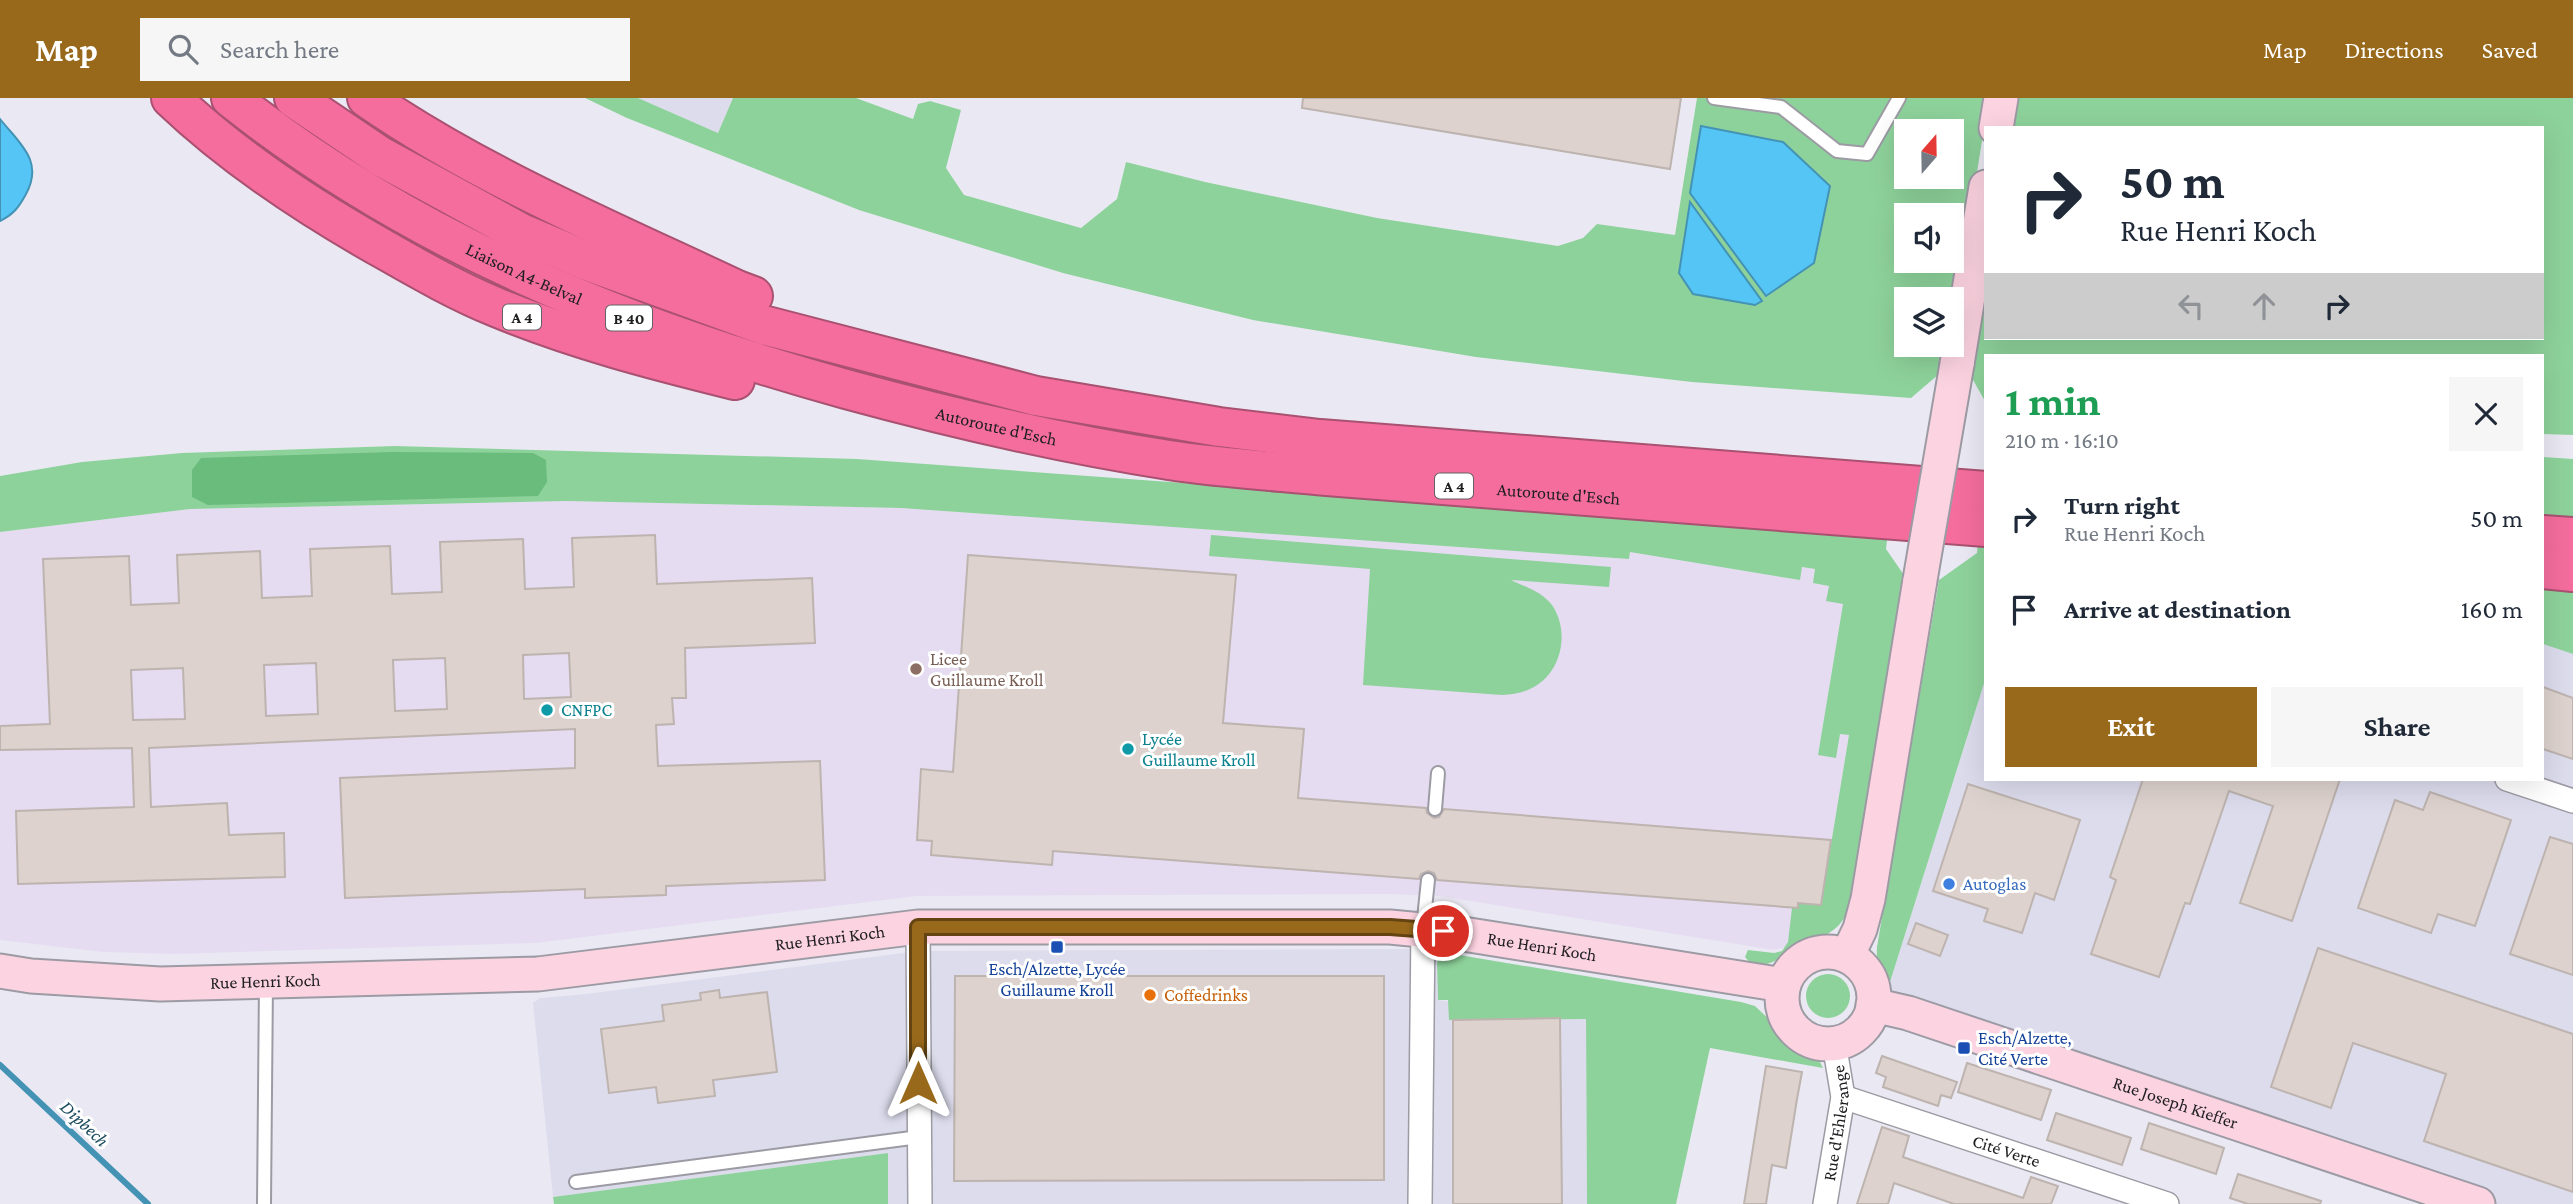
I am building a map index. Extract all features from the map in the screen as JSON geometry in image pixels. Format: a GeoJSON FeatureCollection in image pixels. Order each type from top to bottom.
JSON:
{"type":"FeatureCollection","features":[{"type":"Feature","properties":{"kind":"highway","name":"A 4"},"geometry":{"type":"LineString","coordinates":[[171,98],[232,151],[328,218],[494,307],[593,342],[833,405],[926,411]]}},
{"type":"Feature","properties":{"kind":"highway","name":"Liaison A4-Belval"},"geometry":{"type":"LineString","coordinates":[[232,98],[348,183],[448,239],[541,283],[671,335],[787,373],[926,411]]}},
{"type":"Feature","properties":{"kind":"highway","name":"Liaison A4-Belval"},"geometry":{"type":"LineString","coordinates":[[294,98],[380,156],[452,197],[521,233],[587,261],[763,325],[963,379]]}},
{"type":"Feature","properties":{"kind":"highway","name":"A 4"},"geometry":{"type":"LineString","coordinates":[[367,98],[401,122],[481,166],[724,285],[858,330],[963,379]]}},
{"type":"Feature","properties":{"kind":"highway","name":"Autoroute d'Esch"},"geometry":{"type":"LineString","coordinates":[[963,379],[1123,412],[1320,439],[1984,492]]}},
{"type":"Feature","properties":{"kind":"highway","name":"Autoroute d'Esch"},"geometry":{"type":"LineString","coordinates":[[926,411],[1143,455],[1223,466],[1327,477],[1984,527]]}},
{"type":"Feature","properties":{"kind":"highway"},"geometry":{"type":"LineString","coordinates":[[2544,535],[2573,537]]}},
{"type":"Feature","properties":{"kind":"highway"},"geometry":{"type":"LineString","coordinates":[[2544,569],[2573,572]]}},
{"type":"Feature","properties":{"kind":"street"},"geometry":{"type":"LineString","coordinates":[[1996,126],[2001,98]]}},
{"type":"Feature","properties":{"kind":"street"},"geometry":{"type":"LineString","coordinates":[[1847,956],[1860,929],[1868,900],[1984,199]]}},
{"type":"Feature","properties":{"kind":"street"},"geometry":{"type":"LineString","coordinates":[[2513,781],[2573,801]]}},
{"type":"Feature","properties":{"kind":"street"},"geometry":{"type":"LineString","coordinates":[[918,927],[920,1204]]}},
{"type":"Feature","properties":{"kind":"street","name":"Rue Henri Koch"},"geometry":{"type":"LineString","coordinates":[[0,971],[32,976],[160,984],[538,974],[918,927],[1423,928],[1783,985]]}},
{"type":"Feature","properties":{"kind":"street"},"geometry":{"type":"LineString","coordinates":[[1420,1204],[1423,928]]}},
{"type":"Feature","properties":{"kind":"street"},"geometry":{"type":"LineString","coordinates":[[1832,952],[1847,956],[1859,964],[1868,976],[1873,990],[1869,1019],[1860,1031],[1834,1044],[1818,1043],[1804,1037],[1784,1015],[1781,1000],[1783,985],[1790,971],[1801,959],[1809,956],[1832,952]]}},
{"type":"Feature","properties":{"kind":"street","name":"Rue Joseph Kieffer"},"geometry":{"type":"LineString","coordinates":[[1873,1005],[1908,1013],[2478,1204]]}},
{"type":"Feature","properties":{"kind":"street","name":"Rue d'Ehlerange"},"geometry":{"type":"LineString","coordinates":[[1825,1204],[1843,1097],[1834,1044]]}},
{"type":"Feature","properties":{"kind":"street","name":"Cité Verte"},"geometry":{"type":"LineString","coordinates":[[1843,1097],[2168,1204]]}},
{"type":"Feature","properties":{"kind":"lane"},"geometry":{"type":"LineString","coordinates":[[1714,99],[1781,107],[1837,151],[1867,154],[1899,98]]}},
{"type":"Feature","properties":{"kind":"lane"},"geometry":{"type":"LineString","coordinates":[[1435,809],[1438,773]]}},
{"type":"Feature","properties":{"kind":"lane"},"geometry":{"type":"LineString","coordinates":[[1423,928],[1427,880]]}},
{"type":"Feature","properties":{"kind":"lane"},"geometry":{"type":"LineString","coordinates":[[264,1204],[266,981]]}},
{"type":"Feature","properties":{"kind":"lane"},"geometry":{"type":"LineString","coordinates":[[576,1182],[919,1137]]}},
{"type":"Feature","properties":{"kind":"shaded area"},"geometry":{"type":"Polygon","coordinates":[[[638,98],[733,98],[718,133],[638,98]]]}},
{"type":"Feature","properties":{"kind":"shaded area","name":"Licee Guillaume Kroll"},"geometry":{"type":"Polygon","coordinates":[[[567,501],[901,508],[1629,559],[1630,552],[1799,580],[1802,567],[1816,569],[1843,604],[1818,755],[1840,733],[1849,735],[1821,905],[1799,903],[1786,947],[1774,950],[1439,896],[1389,894],[917,896],[536,943],[174,954],[103,952],[0,940],[0,532],[190,509],[567,501]]]}},
{"type":"Feature","properties":{"kind":"shaded area"},"geometry":{"type":"Polygon","coordinates":[[[2544,644],[2573,654],[2573,1204],[2478,1204],[1886,1007],[1890,982],[1984,683],[1984,781],[2544,781],[2544,644]]]}},
{"type":"Feature","properties":{"kind":"shaded area"},"geometry":{"type":"Polygon","coordinates":[[[1421,949],[1441,952],[1437,963],[1438,1000],[1560,1018],[1586,1019],[1587,1204],[888,1204],[888,1153],[553,1197],[533,1003],[540,998],[918,951],[1421,949]]]}},
{"type":"Feature","properties":{"kind":"green space"},"geometry":{"type":"Polygon","coordinates":[[[585,98],[638,98],[718,133],[733,98],[856,98],[913,119],[918,104],[930,101],[961,110],[946,168],[964,195],[1081,228],[1117,199],[1126,162],[1205,182],[1377,218],[1558,246],[1583,238],[1597,224],[1675,235],[1697,98],[1989,98],[1964,252],[1964,203],[1894,203],[1894,273],[1961,273],[1958,287],[1894,287],[1894,357],[1945,357],[1939,374],[1911,398],[1692,382],[1476,357],[1253,320],[1063,273],[859,210],[627,118],[585,98]]]}},
{"type":"Feature","properties":{"kind":"green space"},"geometry":{"type":"Polygon","coordinates":[[[2019,98],[2573,98],[2573,435],[2544,434],[2544,354],[1984,354],[1984,399],[1972,378],[1984,303],[1984,340],[2544,340],[2544,126],[2014,126],[2019,98]]]}},
{"type":"Feature","properties":{"kind":"green space"},"geometry":{"type":"Polygon","coordinates":[[[395,446],[857,459],[1880,534],[1879,539],[1887,540],[1886,549],[1906,578],[1852,902],[1840,923],[1824,936],[1765,964],[1751,963],[1745,957],[1748,950],[1774,953],[1782,951],[1788,942],[1792,908],[1798,908],[1798,903],[1821,905],[1849,735],[1840,734],[1836,758],[1818,755],[1843,604],[1826,601],[1829,586],[1813,583],[1815,569],[1802,567],[1800,580],[1630,552],[1629,559],[901,508],[567,501],[190,509],[0,532],[0,476],[82,462],[182,453],[395,446]]]}},
{"type":"Feature","properties":{"kind":"green space"},"geometry":{"type":"Polygon","coordinates":[[[391,452],[533,453],[546,460],[547,482],[538,496],[208,505],[192,497],[192,470],[201,458],[391,452]]]}},
{"type":"Feature","properties":{"kind":"green space"},"geometry":{"type":"Polygon","coordinates":[[[2544,457],[2573,459],[2573,521],[2544,518],[2544,457]]]}},
{"type":"Feature","properties":{"kind":"green space"},"geometry":{"type":"Polygon","coordinates":[[[1211,535],[1611,567],[1609,587],[1511,580],[1548,600],[1558,615],[1561,627],[1560,650],[1551,672],[1544,680],[1526,691],[1502,695],[1363,685],[1370,569],[1209,556],[1211,535]]]}},
{"type":"Feature","properties":{"kind":"green space"},"geometry":{"type":"Polygon","coordinates":[[[1978,542],[1984,542],[1984,683],[1890,982],[1879,966],[1877,947],[1939,580],[1977,553],[1978,542]]]}},
{"type":"Feature","properties":{"kind":"green space"},"geometry":{"type":"Polygon","coordinates":[[[2544,584],[2573,587],[2573,654],[2544,644],[2544,584]]]}},
{"type":"Feature","properties":{"kind":"green space"},"geometry":{"type":"Polygon","coordinates":[[[1441,952],[1755,1006],[1797,1046],[1819,1060],[1823,1068],[1710,1048],[1676,1204],[1587,1204],[1586,1019],[1449,1020],[1448,1000],[1438,1000],[1437,963],[1441,952]]]}},
{"type":"Feature","properties":{"kind":"green space"},"geometry":{"type":"Polygon","coordinates":[[[1828,974],[1844,980],[1850,996],[1844,1012],[1828,1018],[1812,1012],[1806,996],[1812,980],[1828,974]]]}},
{"type":"Feature","properties":{"kind":"green space"},"geometry":{"type":"Polygon","coordinates":[[[888,1153],[888,1204],[554,1204],[553,1197],[888,1153]]]}},
{"type":"Feature","properties":{"kind":"water"},"geometry":{"type":"Polygon","coordinates":[[[0,119],[22,145],[31,162],[32,172],[31,182],[21,203],[13,213],[0,221],[0,119]]]}},
{"type":"Feature","properties":{"kind":"water"},"geometry":{"type":"Polygon","coordinates":[[[1701,126],[1783,142],[1830,186],[1814,263],[1766,296],[1690,193],[1701,126]]]}},
{"type":"Feature","properties":{"kind":"water"},"geometry":{"type":"Polygon","coordinates":[[[1690,202],[1762,301],[1755,305],[1693,294],[1679,273],[1690,202]]]}},
{"type":"Feature","properties":{"kind":"building"},"geometry":{"type":"Polygon","coordinates":[[[1303,98],[1681,98],[1670,169],[1302,108],[1303,98]]]}},
{"type":"Feature","properties":{"kind":"building","name":"CNFPC"},"geometry":{"type":"Polygon","coordinates":[[[655,535],[657,584],[812,578],[815,643],[685,648],[686,698],[672,698],[674,724],[656,725],[658,766],[820,761],[825,880],[666,886],[666,895],[585,898],[585,889],[345,898],[340,778],[575,768],[575,729],[149,748],[151,807],[227,803],[229,835],[284,833],[285,877],[18,884],[16,811],[134,807],[132,748],[0,750],[0,726],[50,724],[43,559],[129,556],[131,605],[179,603],[177,555],[260,551],[262,598],[312,596],[310,549],[390,546],[392,594],[442,592],[440,542],[523,539],[525,589],[574,587],[572,538],[655,535]],[[569,653],[523,655],[524,699],[571,697],[569,653]],[[445,658],[393,660],[395,711],[447,709],[445,658]],[[316,663],[264,665],[266,716],[318,714],[316,663]],[[183,668],[131,670],[133,720],[185,719],[183,668]]]}},
{"type":"Feature","properties":{"kind":"building","name":"Lycée Guillaume Kroll"},"geometry":{"type":"Polygon","coordinates":[[[968,555],[1236,575],[1223,723],[1304,729],[1298,798],[1426,808],[1427,813],[1434,818],[1439,817],[1444,809],[1831,840],[1821,905],[1798,903],[1798,908],[1437,880],[1434,873],[1428,871],[1421,874],[1419,879],[1053,851],[1052,865],[931,855],[932,841],[917,840],[921,769],[953,772],[968,555]]]}},
{"type":"Feature","properties":{"kind":"building"},"geometry":{"type":"Polygon","coordinates":[[[2544,687],[2573,698],[2573,759],[2544,749],[2544,687]]]}},
{"type":"Feature","properties":{"kind":"building"},"geometry":{"type":"Polygon","coordinates":[[[2142,781],[2339,781],[2292,921],[2240,903],[2273,806],[2229,791],[2190,904],[2185,903],[2159,977],[2091,954],[2116,880],[2110,877],[2142,781]]]}},
{"type":"Feature","properties":{"kind":"building"},"geometry":{"type":"Polygon","coordinates":[[[1968,784],[2080,820],[2054,900],[2035,893],[2022,933],[1984,921],[1988,909],[1933,891],[1968,784]]]}},
{"type":"Feature","properties":{"kind":"building"},"geometry":{"type":"Polygon","coordinates":[[[2430,792],[2511,820],[2475,926],[2438,914],[2431,933],[2358,908],[2395,800],[2423,810],[2430,792]]]}},
{"type":"Feature","properties":{"kind":"building"},"geometry":{"type":"Polygon","coordinates":[[[2550,837],[2573,844],[2573,975],[2510,954],[2550,837]]]}},
{"type":"Feature","properties":{"kind":"building"},"geometry":{"type":"Polygon","coordinates":[[[1916,923],[1948,935],[1940,956],[1908,944],[1916,923]]]}},
{"type":"Feature","properties":{"kind":"building"},"geometry":{"type":"Polygon","coordinates":[[[2318,948],[2573,1034],[2573,1192],[2424,1141],[2446,1074],[2353,1043],[2331,1108],[2271,1087],[2318,948]]]}},
{"type":"Feature","properties":{"kind":"building"},"geometry":{"type":"Polygon","coordinates":[[[955,976],[1384,976],[1384,1180],[954,1181],[955,976]]]}},
{"type":"Feature","properties":{"kind":"building"},"geometry":{"type":"Polygon","coordinates":[[[719,990],[720,998],[767,992],[777,1072],[713,1080],[715,1096],[658,1103],[656,1087],[609,1093],[601,1029],[664,1021],[662,1005],[701,1000],[700,993],[719,990]]]}},
{"type":"Feature","properties":{"kind":"building"},"geometry":{"type":"Polygon","coordinates":[[[1560,1018],[1562,1204],[1453,1204],[1453,1020],[1560,1018]]]}},
{"type":"Feature","properties":{"kind":"building"},"geometry":{"type":"Polygon","coordinates":[[[1882,1056],[1957,1082],[1951,1098],[1941,1095],[1938,1106],[1883,1087],[1886,1077],[1876,1073],[1882,1056]]]}},
{"type":"Feature","properties":{"kind":"building"},"geometry":{"type":"Polygon","coordinates":[[[1967,1063],[2051,1090],[2041,1120],[1958,1092],[1967,1063]]]}},
{"type":"Feature","properties":{"kind":"building"},"geometry":{"type":"Polygon","coordinates":[[[1766,1066],[1802,1072],[1786,1168],[1772,1165],[1766,1204],[1744,1204],[1766,1066]]]}},
{"type":"Feature","properties":{"kind":"building"},"geometry":{"type":"Polygon","coordinates":[[[2056,1113],[2131,1138],[2122,1165],[2047,1140],[2056,1113]]]}},
{"type":"Feature","properties":{"kind":"building"},"geometry":{"type":"Polygon","coordinates":[[[2149,1123],[2224,1148],[2216,1174],[2141,1149],[2149,1123]]]}},
{"type":"Feature","properties":{"kind":"building"},"geometry":{"type":"Polygon","coordinates":[[[1882,1127],[1909,1136],[1903,1157],[2023,1198],[2031,1177],[2058,1186],[2051,1204],[1954,1204],[1894,1183],[1888,1204],[1857,1204],[1882,1127]]]}},
{"type":"Feature","properties":{"kind":"building"},"geometry":{"type":"Polygon","coordinates":[[[2238,1174],[2321,1201],[2320,1204],[2248,1204],[2230,1198],[2238,1174]]]}},
{"type":"Feature","properties":{"kind":"waterway","name":"Dipbech"},"geometry":{"type":"LineString","coordinates":[[0,1065],[148,1204]]}},
{"type":"Feature","properties":{"kind":"place","name":"Licee Guillaume Kroll"},"geometry":{"type":"Point","coordinates":[916,669]}},
{"type":"Feature","properties":{"kind":"place","name":"CNFPC"},"geometry":{"type":"Point","coordinates":[547,710]}},
{"type":"Feature","properties":{"kind":"place","name":"Lycée Guillaume Kroll"},"geometry":{"type":"Point","coordinates":[1128,749]}},
{"type":"Feature","properties":{"kind":"place","name":"Autoglas"},"geometry":{"type":"Point","coordinates":[1949,884]}},
{"type":"Feature","properties":{"kind":"place","name":"Esch/Alzette, Lycée Guillaume Kroll"},"geometry":{"type":"Point","coordinates":[1057,947]}},
{"type":"Feature","properties":{"kind":"place","name":"Coffedrinks"},"geometry":{"type":"Point","coordinates":[1150,995]}},
{"type":"Feature","properties":{"kind":"place","name":"Esch/Alzette, Cité Verte"},"geometry":{"type":"Point","coordinates":[1964,1048]}},
{"type":"Feature","properties":{"kind":"route"},"geometry":{"type":"LineString","coordinates":[[918,1083],[918,927],[1390,927],[1443,931]]}}]}
